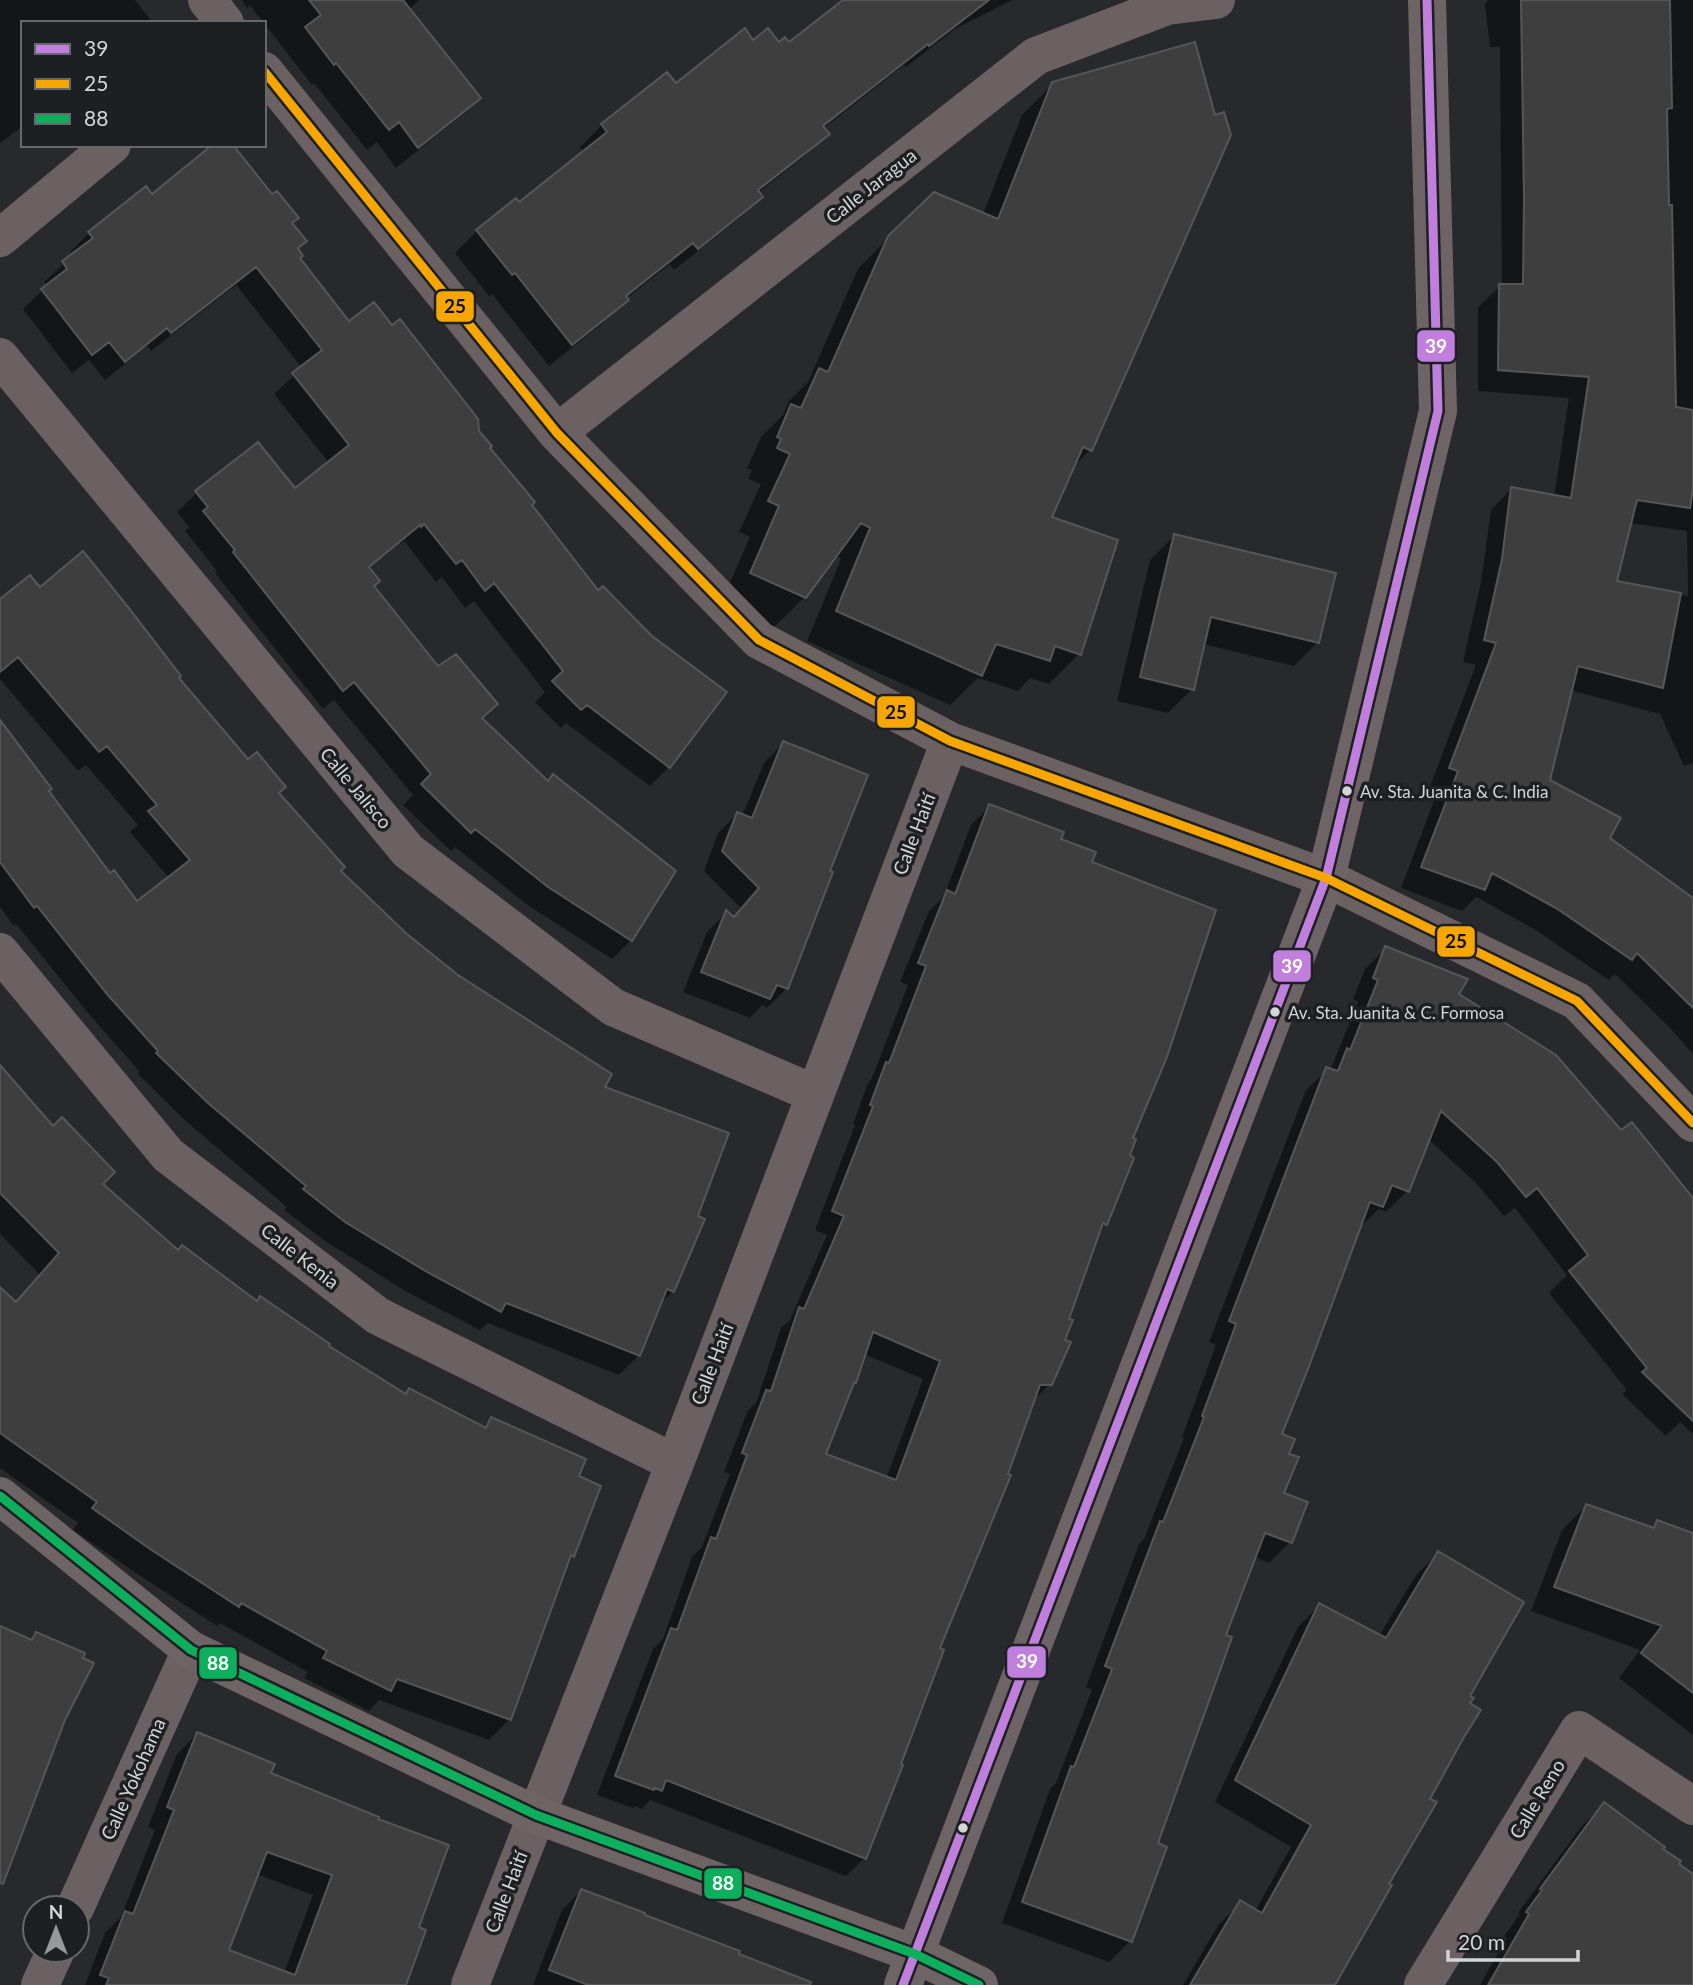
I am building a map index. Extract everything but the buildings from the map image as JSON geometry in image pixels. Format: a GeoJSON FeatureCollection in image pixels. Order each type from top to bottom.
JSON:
{"type":"FeatureCollection","features":[{"type":"Feature","properties":{"kind":"street"},"geometry":{"type":"LineString","coordinates":[[207,0],[223,21]]}},
{"type":"Feature","properties":{"kind":"street","name":"Calle Jaragua"},"geometry":{"type":"LineString","coordinates":[[557,433],[1036,56],[1167,6],[1216,0]]}},
{"type":"Feature","properties":{"kind":"street"},"geometry":{"type":"LineString","coordinates":[[909,1970],[1326,878],[1438,411],[1427,0]]}},
{"type":"Feature","properties":{"kind":"street"},"geometry":{"type":"LineString","coordinates":[[266,73],[557,433],[759,640],[950,740],[1326,878],[1577,1001],[1693,1123]]}},
{"type":"Feature","properties":{"kind":"street"},"geometry":{"type":"LineString","coordinates":[[0,238],[110,147]]}},
{"type":"Feature","properties":{"kind":"street","name":"Calle Jalisco"},"geometry":{"type":"LineString","coordinates":[[0,357],[408,851],[613,1007],[814,1094]]}},
{"type":"Feature","properties":{"kind":"street","name":"Calle Haití"},"geometry":{"type":"LineString","coordinates":[[470,1985],[675,1463],[950,740]]}},
{"type":"Feature","properties":{"kind":"street","name":"Calle Kenia"},"geometry":{"type":"LineString","coordinates":[[0,952],[168,1155],[378,1316],[675,1463]]}},
{"type":"Feature","properties":{"kind":"street"},"geometry":{"type":"LineString","coordinates":[[0,1496],[191,1650],[536,1815],[909,1970],[979,1985]]}},
{"type":"Feature","properties":{"kind":"street","name":"Calle Yokohama"},"geometry":{"type":"LineString","coordinates":[[81,1894],[191,1650]]}},
{"type":"Feature","properties":{"kind":"street","name":"Calle Reno"},"geometry":{"type":"LineString","coordinates":[[1423,1985],[1579,1730],[1693,1806]]}},
{"type":"Feature","properties":{"kind":"street"},"geometry":{"type":"LineString","coordinates":[[40,1985],[50,1964]]}},
{"type":"Feature","properties":{"kind":"transit line","name":"39"},"geometry":{"type":"LineString","coordinates":[[903,1985],[1326,878],[1438,411],[1427,0]]}},
{"type":"Feature","properties":{"kind":"transit line","name":"25"},"geometry":{"type":"LineString","coordinates":[[266,73],[557,433],[759,640],[950,741],[1326,878],[1577,1001],[1693,1123]]}},
{"type":"Feature","properties":{"kind":"transit line","name":"88"},"geometry":{"type":"LineString","coordinates":[[0,1496],[191,1650],[536,1815],[915,1954],[979,1985]]}},
{"type":"Feature","properties":{"kind":"place","name":"Av. Sta. Juanita & C. India"},"geometry":{"type":"Point","coordinates":[1347,791]}},
{"type":"Feature","properties":{"kind":"place","name":"Av. Sta. Juanita & C. Formosa"},"geometry":{"type":"Point","coordinates":[1275,1012]}}]}
